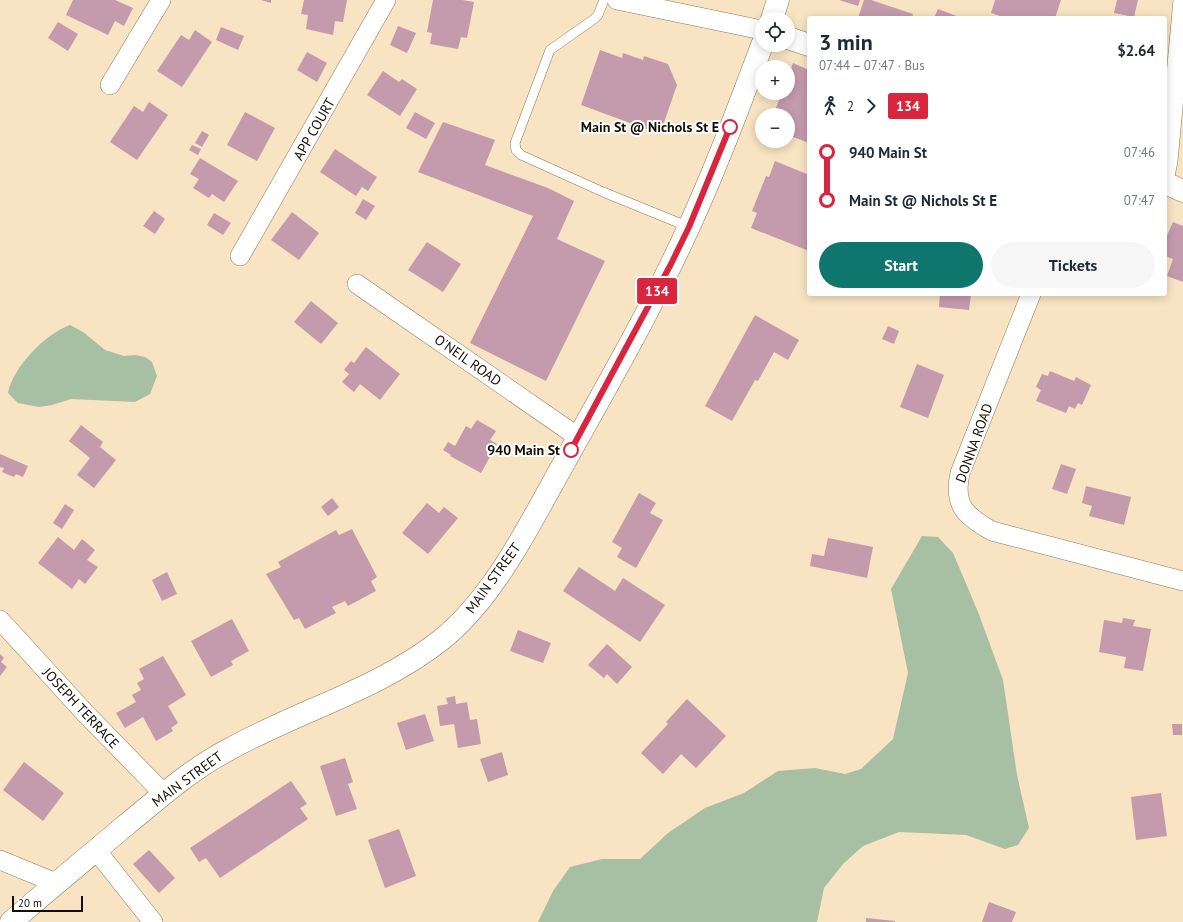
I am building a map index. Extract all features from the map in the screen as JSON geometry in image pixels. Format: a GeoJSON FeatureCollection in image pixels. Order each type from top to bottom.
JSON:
{"type":"FeatureCollection","features":[{"type":"Feature","properties":{"kind":"main road"},"geometry":{"type":"LineString","coordinates":[[774,12],[778,0]]}},
{"type":"Feature","properties":{"kind":"main road"},"geometry":{"type":"LineString","coordinates":[[795,40],[807,44]]}},
{"type":"Feature","properties":{"kind":"main road","name":"MAIN STREET"},"geometry":{"type":"LineString","coordinates":[[11,922],[56,883],[197,768],[229,749],[394,671],[412,661],[447,635],[479,600],[509,559],[652,302],[689,227],[759,52]]}},
{"type":"Feature","properties":{"kind":"main road"},"geometry":{"type":"LineString","coordinates":[[1167,184],[1183,191]]}},
{"type":"Feature","properties":{"kind":"street"},"geometry":{"type":"LineString","coordinates":[[110,85],[161,0]]}},
{"type":"Feature","properties":{"kind":"street","name":"APP COURT"},"geometry":{"type":"LineString","coordinates":[[240,256],[386,0]]}},
{"type":"Feature","properties":{"kind":"street"},"geometry":{"type":"LineString","coordinates":[[617,0],[755,29]]}},
{"type":"Feature","properties":{"kind":"street"},"geometry":{"type":"LineString","coordinates":[[1167,166],[1183,0]]}},
{"type":"Feature","properties":{"kind":"street","name":"O'NEIL ROAD"},"geometry":{"type":"LineString","coordinates":[[357,284],[578,437]]}},
{"type":"Feature","properties":{"kind":"street","name":"DONNA ROAD"},"geometry":{"type":"LineString","coordinates":[[1030,296],[960,473],[957,487],[960,504],[973,520],[992,531],[1183,580]]}},
{"type":"Feature","properties":{"kind":"street","name":"JOSEPH TERRACE"},"geometry":{"type":"LineString","coordinates":[[0,620],[85,713],[164,794]]}},
{"type":"Feature","properties":{"kind":"street"},"geometry":{"type":"LineString","coordinates":[[96,850],[153,922]]}},
{"type":"Feature","properties":{"kind":"street"},"geometry":{"type":"LineString","coordinates":[[0,860],[56,883]]}},
{"type":"Feature","properties":{"kind":"lane"},"geometry":{"type":"LineString","coordinates":[[604,0],[598,15],[594,19],[550,50],[515,143],[516,150],[521,155],[603,192],[689,227]]}},
{"type":"Feature","properties":{"kind":"green space"},"geometry":{"type":"Polygon","coordinates":[[[70,325],[83,332],[105,350],[124,356],[135,355],[145,357],[152,362],[157,376],[150,394],[135,402],[71,399],[52,405],[39,407],[18,403],[8,393],[11,383],[23,362],[50,336],[60,329],[70,325]]]}},
{"type":"Feature","properties":{"kind":"green space"},"geometry":{"type":"Polygon","coordinates":[[[922,536],[938,537],[953,553],[978,612],[1003,680],[1017,775],[1029,828],[1018,845],[1005,849],[966,835],[899,832],[863,846],[843,864],[824,888],[817,922],[538,922],[553,891],[570,867],[602,859],[640,859],[668,833],[705,808],[744,793],[778,771],[815,768],[845,774],[861,769],[893,739],[908,673],[891,589],[922,536]]]}},
{"type":"Feature","properties":{"kind":"building"},"geometry":{"type":"Polygon","coordinates":[[[73,0],[115,0],[133,8],[124,26],[115,21],[108,35],[66,15],[73,0]]]}},
{"type":"Feature","properties":{"kind":"building"},"geometry":{"type":"Polygon","coordinates":[[[261,0],[271,0],[271,3],[261,0]]]}},
{"type":"Feature","properties":{"kind":"building"},"geometry":{"type":"Polygon","coordinates":[[[304,0],[347,0],[343,22],[335,21],[333,35],[306,29],[308,15],[301,14],[304,0]]]}},
{"type":"Feature","properties":{"kind":"building"},"geometry":{"type":"Polygon","coordinates":[[[433,0],[462,0],[474,2],[467,38],[461,37],[458,49],[430,44],[432,33],[427,32],[433,0]]]}},
{"type":"Feature","properties":{"kind":"building"},"geometry":{"type":"Polygon","coordinates":[[[839,0],[860,0],[858,6],[839,0]]]}},
{"type":"Feature","properties":{"kind":"building"},"geometry":{"type":"Polygon","coordinates":[[[864,0],[871,0],[913,14],[912,16],[859,16],[864,0]]]}},
{"type":"Feature","properties":{"kind":"building"},"geometry":{"type":"Polygon","coordinates":[[[995,0],[1061,0],[1056,16],[1000,16],[991,13],[995,0]]]}},
{"type":"Feature","properties":{"kind":"building"},"geometry":{"type":"Polygon","coordinates":[[[1117,0],[1138,0],[1134,16],[1114,13],[1117,0]]]}},
{"type":"Feature","properties":{"kind":"building"},"geometry":{"type":"Polygon","coordinates":[[[938,9],[956,16],[935,16],[938,9]]]}},
{"type":"Feature","properties":{"kind":"building"},"geometry":{"type":"Polygon","coordinates":[[[58,22],[78,34],[68,51],[48,38],[58,22]]]}},
{"type":"Feature","properties":{"kind":"building"},"geometry":{"type":"Polygon","coordinates":[[[398,26],[416,33],[407,53],[390,45],[398,26]]]}},
{"type":"Feature","properties":{"kind":"building"},"geometry":{"type":"Polygon","coordinates":[[[221,27],[244,36],[238,50],[216,40],[221,27]]]}},
{"type":"Feature","properties":{"kind":"building"},"geometry":{"type":"Polygon","coordinates":[[[195,30],[212,42],[182,87],[157,71],[181,35],[189,40],[195,30]]]}},
{"type":"Feature","properties":{"kind":"building"},"geometry":{"type":"Polygon","coordinates":[[[600,50],[622,58],[623,53],[643,60],[644,56],[668,64],[677,85],[660,134],[581,105],[600,50]]]}},
{"type":"Feature","properties":{"kind":"building"},"geometry":{"type":"Polygon","coordinates":[[[307,52],[327,63],[317,82],[297,70],[307,52]]]}},
{"type":"Feature","properties":{"kind":"building"},"geometry":{"type":"Polygon","coordinates":[[[795,64],[807,69],[807,142],[795,138],[795,108],[776,108],[779,100],[795,100],[795,64]]]}},
{"type":"Feature","properties":{"kind":"building"},"geometry":{"type":"Polygon","coordinates":[[[383,71],[399,82],[402,79],[417,89],[400,116],[367,95],[383,71]]]}},
{"type":"Feature","properties":{"kind":"building"},"geometry":{"type":"Polygon","coordinates":[[[149,102],[168,115],[137,160],[110,142],[134,106],[143,112],[149,102]]]}},
{"type":"Feature","properties":{"kind":"building"},"geometry":{"type":"Polygon","coordinates":[[[245,112],[275,128],[257,161],[227,145],[245,112]]]}},
{"type":"Feature","properties":{"kind":"building"},"geometry":{"type":"Polygon","coordinates":[[[415,112],[435,123],[426,139],[406,128],[415,112]]]}},
{"type":"Feature","properties":{"kind":"building"},"geometry":{"type":"Polygon","coordinates":[[[443,122],[495,140],[485,165],[548,188],[574,201],[557,239],[605,261],[546,381],[470,343],[533,216],[418,172],[443,122]]]}},
{"type":"Feature","properties":{"kind":"building"},"geometry":{"type":"Polygon","coordinates":[[[202,131],[209,135],[202,147],[195,143],[202,131]]]}},
{"type":"Feature","properties":{"kind":"building"},"geometry":{"type":"Polygon","coordinates":[[[192,145],[201,149],[198,155],[189,150],[192,145]]]}},
{"type":"Feature","properties":{"kind":"building"},"geometry":{"type":"Polygon","coordinates":[[[335,149],[377,177],[368,191],[362,187],[356,196],[320,172],[335,149]]]}},
{"type":"Feature","properties":{"kind":"building"},"geometry":{"type":"Polygon","coordinates":[[[200,158],[238,181],[224,202],[212,194],[209,198],[193,188],[199,179],[190,174],[200,158]]]}},
{"type":"Feature","properties":{"kind":"building"},"geometry":{"type":"Polygon","coordinates":[[[775,161],[807,174],[807,250],[751,228],[757,213],[752,211],[766,176],[769,177],[775,161]]]}},
{"type":"Feature","properties":{"kind":"building"},"geometry":{"type":"Polygon","coordinates":[[[363,199],[375,206],[366,220],[355,213],[363,199]]]}},
{"type":"Feature","properties":{"kind":"building"},"geometry":{"type":"Polygon","coordinates":[[[154,211],[165,219],[155,234],[143,226],[154,211]]]}},
{"type":"Feature","properties":{"kind":"building"},"geometry":{"type":"Polygon","coordinates":[[[292,212],[319,233],[299,260],[271,240],[292,212]]]}},
{"type":"Feature","properties":{"kind":"building"},"geometry":{"type":"Polygon","coordinates":[[[214,213],[231,223],[223,235],[207,225],[214,213]]]}},
{"type":"Feature","properties":{"kind":"building"},"geometry":{"type":"Polygon","coordinates":[[[1173,222],[1183,226],[1183,282],[1167,276],[1173,259],[1167,257],[1167,236],[1173,222]]]}},
{"type":"Feature","properties":{"kind":"building"},"geometry":{"type":"Polygon","coordinates":[[[427,242],[461,264],[443,292],[408,270],[427,242]]]}},
{"type":"Feature","properties":{"kind":"building"},"geometry":{"type":"Polygon","coordinates":[[[940,296],[971,296],[969,310],[939,307],[940,296]]]}},
{"type":"Feature","properties":{"kind":"building"},"geometry":{"type":"Polygon","coordinates":[[[311,301],[338,323],[321,344],[294,322],[311,301]]]}},
{"type":"Feature","properties":{"kind":"building"},"geometry":{"type":"Polygon","coordinates":[[[755,315],[799,340],[788,360],[774,352],[758,381],[755,380],[732,421],[705,406],[755,315]]]}},
{"type":"Feature","properties":{"kind":"building"},"geometry":{"type":"Polygon","coordinates":[[[888,326],[899,331],[894,344],[882,339],[888,326]]]}},
{"type":"Feature","properties":{"kind":"building"},"geometry":{"type":"Polygon","coordinates":[[[366,347],[400,374],[380,400],[360,384],[354,392],[342,382],[349,374],[344,370],[351,361],[354,363],[366,347]]]}},
{"type":"Feature","properties":{"kind":"building"},"geometry":{"type":"Polygon","coordinates":[[[917,364],[944,375],[928,418],[900,407],[917,364]]]}},
{"type":"Feature","properties":{"kind":"building"},"geometry":{"type":"Polygon","coordinates":[[[1050,371],[1074,381],[1076,377],[1091,385],[1082,405],[1078,403],[1075,409],[1069,406],[1066,413],[1036,401],[1041,390],[1036,387],[1042,374],[1048,376],[1050,371]]]}},
{"type":"Feature","properties":{"kind":"building"},"geometry":{"type":"Polygon","coordinates":[[[477,420],[496,431],[490,440],[497,444],[481,473],[450,456],[451,455],[443,450],[448,442],[455,446],[466,426],[471,429],[477,420]]]}},
{"type":"Feature","properties":{"kind":"building"},"geometry":{"type":"Polygon","coordinates":[[[81,425],[103,442],[100,447],[116,460],[94,488],[77,475],[90,458],[69,441],[81,425]]]}},
{"type":"Feature","properties":{"kind":"building"},"geometry":{"type":"Polygon","coordinates":[[[0,454],[28,466],[23,477],[16,474],[14,477],[2,472],[4,468],[0,467],[0,454]]]}},
{"type":"Feature","properties":{"kind":"building"},"geometry":{"type":"Polygon","coordinates":[[[1061,464],[1076,469],[1067,494],[1052,489],[1061,464]]]}},
{"type":"Feature","properties":{"kind":"building"},"geometry":{"type":"Polygon","coordinates":[[[1086,486],[1131,497],[1124,525],[1089,516],[1092,506],[1082,503],[1086,486]]]}},
{"type":"Feature","properties":{"kind":"building"},"geometry":{"type":"Polygon","coordinates":[[[639,493],[656,503],[650,513],[663,520],[636,568],[617,557],[622,548],[612,542],[639,493]]]}},
{"type":"Feature","properties":{"kind":"building"},"geometry":{"type":"Polygon","coordinates":[[[332,498],[339,507],[328,516],[321,507],[332,498]]]}},
{"type":"Feature","properties":{"kind":"building"},"geometry":{"type":"Polygon","coordinates":[[[427,503],[439,513],[444,507],[458,518],[428,554],[402,533],[427,503]]]}},
{"type":"Feature","properties":{"kind":"building"},"geometry":{"type":"Polygon","coordinates":[[[65,504],[74,510],[62,529],[53,523],[65,504]]]}},
{"type":"Feature","properties":{"kind":"building"},"geometry":{"type":"Polygon","coordinates":[[[352,529],[377,577],[371,581],[376,591],[348,606],[345,601],[332,607],[336,613],[305,629],[299,618],[294,620],[266,574],[281,567],[278,562],[336,530],[339,535],[352,529]]]}},
{"type":"Feature","properties":{"kind":"building"},"geometry":{"type":"Polygon","coordinates":[[[58,537],[74,550],[82,539],[95,550],[87,560],[98,567],[85,584],[79,579],[72,589],[38,563],[58,537]]]}},
{"type":"Feature","properties":{"kind":"building"},"geometry":{"type":"Polygon","coordinates":[[[828,538],[873,547],[867,578],[810,566],[812,554],[824,556],[828,538]]]}},
{"type":"Feature","properties":{"kind":"building"},"geometry":{"type":"Polygon","coordinates":[[[579,567],[615,591],[623,578],[665,605],[640,642],[563,591],[579,567]]]}},
{"type":"Feature","properties":{"kind":"building"},"geometry":{"type":"Polygon","coordinates":[[[167,572],[177,594],[162,601],[152,580],[167,572]]]}},
{"type":"Feature","properties":{"kind":"building"},"geometry":{"type":"Polygon","coordinates":[[[1123,618],[1135,620],[1133,626],[1151,629],[1143,671],[1124,668],[1126,657],[1099,652],[1104,620],[1122,623],[1123,618]]]}},
{"type":"Feature","properties":{"kind":"building"},"geometry":{"type":"Polygon","coordinates":[[[232,619],[249,651],[231,661],[233,665],[211,677],[191,641],[232,619]]]}},
{"type":"Feature","properties":{"kind":"building"},"geometry":{"type":"Polygon","coordinates":[[[518,630],[551,643],[543,663],[510,651],[518,630]]]}},
{"type":"Feature","properties":{"kind":"building"},"geometry":{"type":"Polygon","coordinates":[[[607,644],[632,667],[617,684],[607,674],[604,678],[588,665],[607,644]]]}},
{"type":"Feature","properties":{"kind":"building"},"geometry":{"type":"Polygon","coordinates":[[[0,654],[4,658],[1,662],[7,667],[0,676],[0,654]]]}},
{"type":"Feature","properties":{"kind":"building"},"geometry":{"type":"Polygon","coordinates":[[[163,656],[186,695],[168,706],[178,723],[171,728],[173,731],[156,741],[143,717],[125,728],[116,713],[136,702],[132,695],[141,690],[137,683],[144,679],[139,669],[163,656]]]}},
{"type":"Feature","properties":{"kind":"building"},"geometry":{"type":"Polygon","coordinates":[[[455,696],[456,704],[467,702],[470,720],[477,719],[481,744],[458,748],[454,724],[440,726],[437,706],[448,704],[446,698],[455,696]]]}},
{"type":"Feature","properties":{"kind":"building"},"geometry":{"type":"Polygon","coordinates":[[[687,699],[726,736],[696,768],[681,754],[663,774],[641,753],[668,724],[666,722],[687,699]]]}},
{"type":"Feature","properties":{"kind":"building"},"geometry":{"type":"Polygon","coordinates":[[[425,714],[434,741],[406,750],[397,723],[425,714]]]}},
{"type":"Feature","properties":{"kind":"building"},"geometry":{"type":"Polygon","coordinates":[[[1172,724],[1182,724],[1182,735],[1173,735],[1172,724]]]}},
{"type":"Feature","properties":{"kind":"building"},"geometry":{"type":"Polygon","coordinates":[[[502,752],[508,775],[488,782],[480,759],[502,752]]]}},
{"type":"Feature","properties":{"kind":"building"},"geometry":{"type":"Polygon","coordinates":[[[345,758],[353,782],[348,784],[357,809],[336,816],[320,766],[345,758]]]}},
{"type":"Feature","properties":{"kind":"building"},"geometry":{"type":"Polygon","coordinates":[[[24,762],[64,793],[43,821],[3,790],[24,762]]]}},
{"type":"Feature","properties":{"kind":"building"},"geometry":{"type":"Polygon","coordinates":[[[291,781],[307,804],[300,808],[308,819],[220,878],[206,858],[199,862],[190,848],[291,781]]]}},
{"type":"Feature","properties":{"kind":"building"},"geometry":{"type":"Polygon","coordinates":[[[1161,793],[1167,836],[1136,840],[1131,797],[1161,793]]]}},
{"type":"Feature","properties":{"kind":"building"},"geometry":{"type":"Polygon","coordinates":[[[399,829],[416,876],[385,888],[368,840],[399,829]]]}},
{"type":"Feature","properties":{"kind":"building"},"geometry":{"type":"Polygon","coordinates":[[[149,850],[175,878],[159,893],[133,864],[149,850]]]}},
{"type":"Feature","properties":{"kind":"building"},"geometry":{"type":"Polygon","coordinates":[[[989,902],[1016,912],[1012,922],[982,922],[989,902]]]}},
{"type":"Feature","properties":{"kind":"building"},"geometry":{"type":"Polygon","coordinates":[[[866,918],[895,921],[895,922],[866,922],[866,918]]]}},
{"type":"Feature","properties":{"kind":"bus line","name":"134"},"geometry":{"type":"LineString","coordinates":[[571,450],[611,379],[681,244],[730,127]]}},
{"type":"Feature","properties":{"kind":"place","name":"Main St @ Nichols St E"},"geometry":{"type":"Point","coordinates":[730,127]}},
{"type":"Feature","properties":{"kind":"place","name":"940 Main St"},"geometry":{"type":"Point","coordinates":[571,450]}}]}
